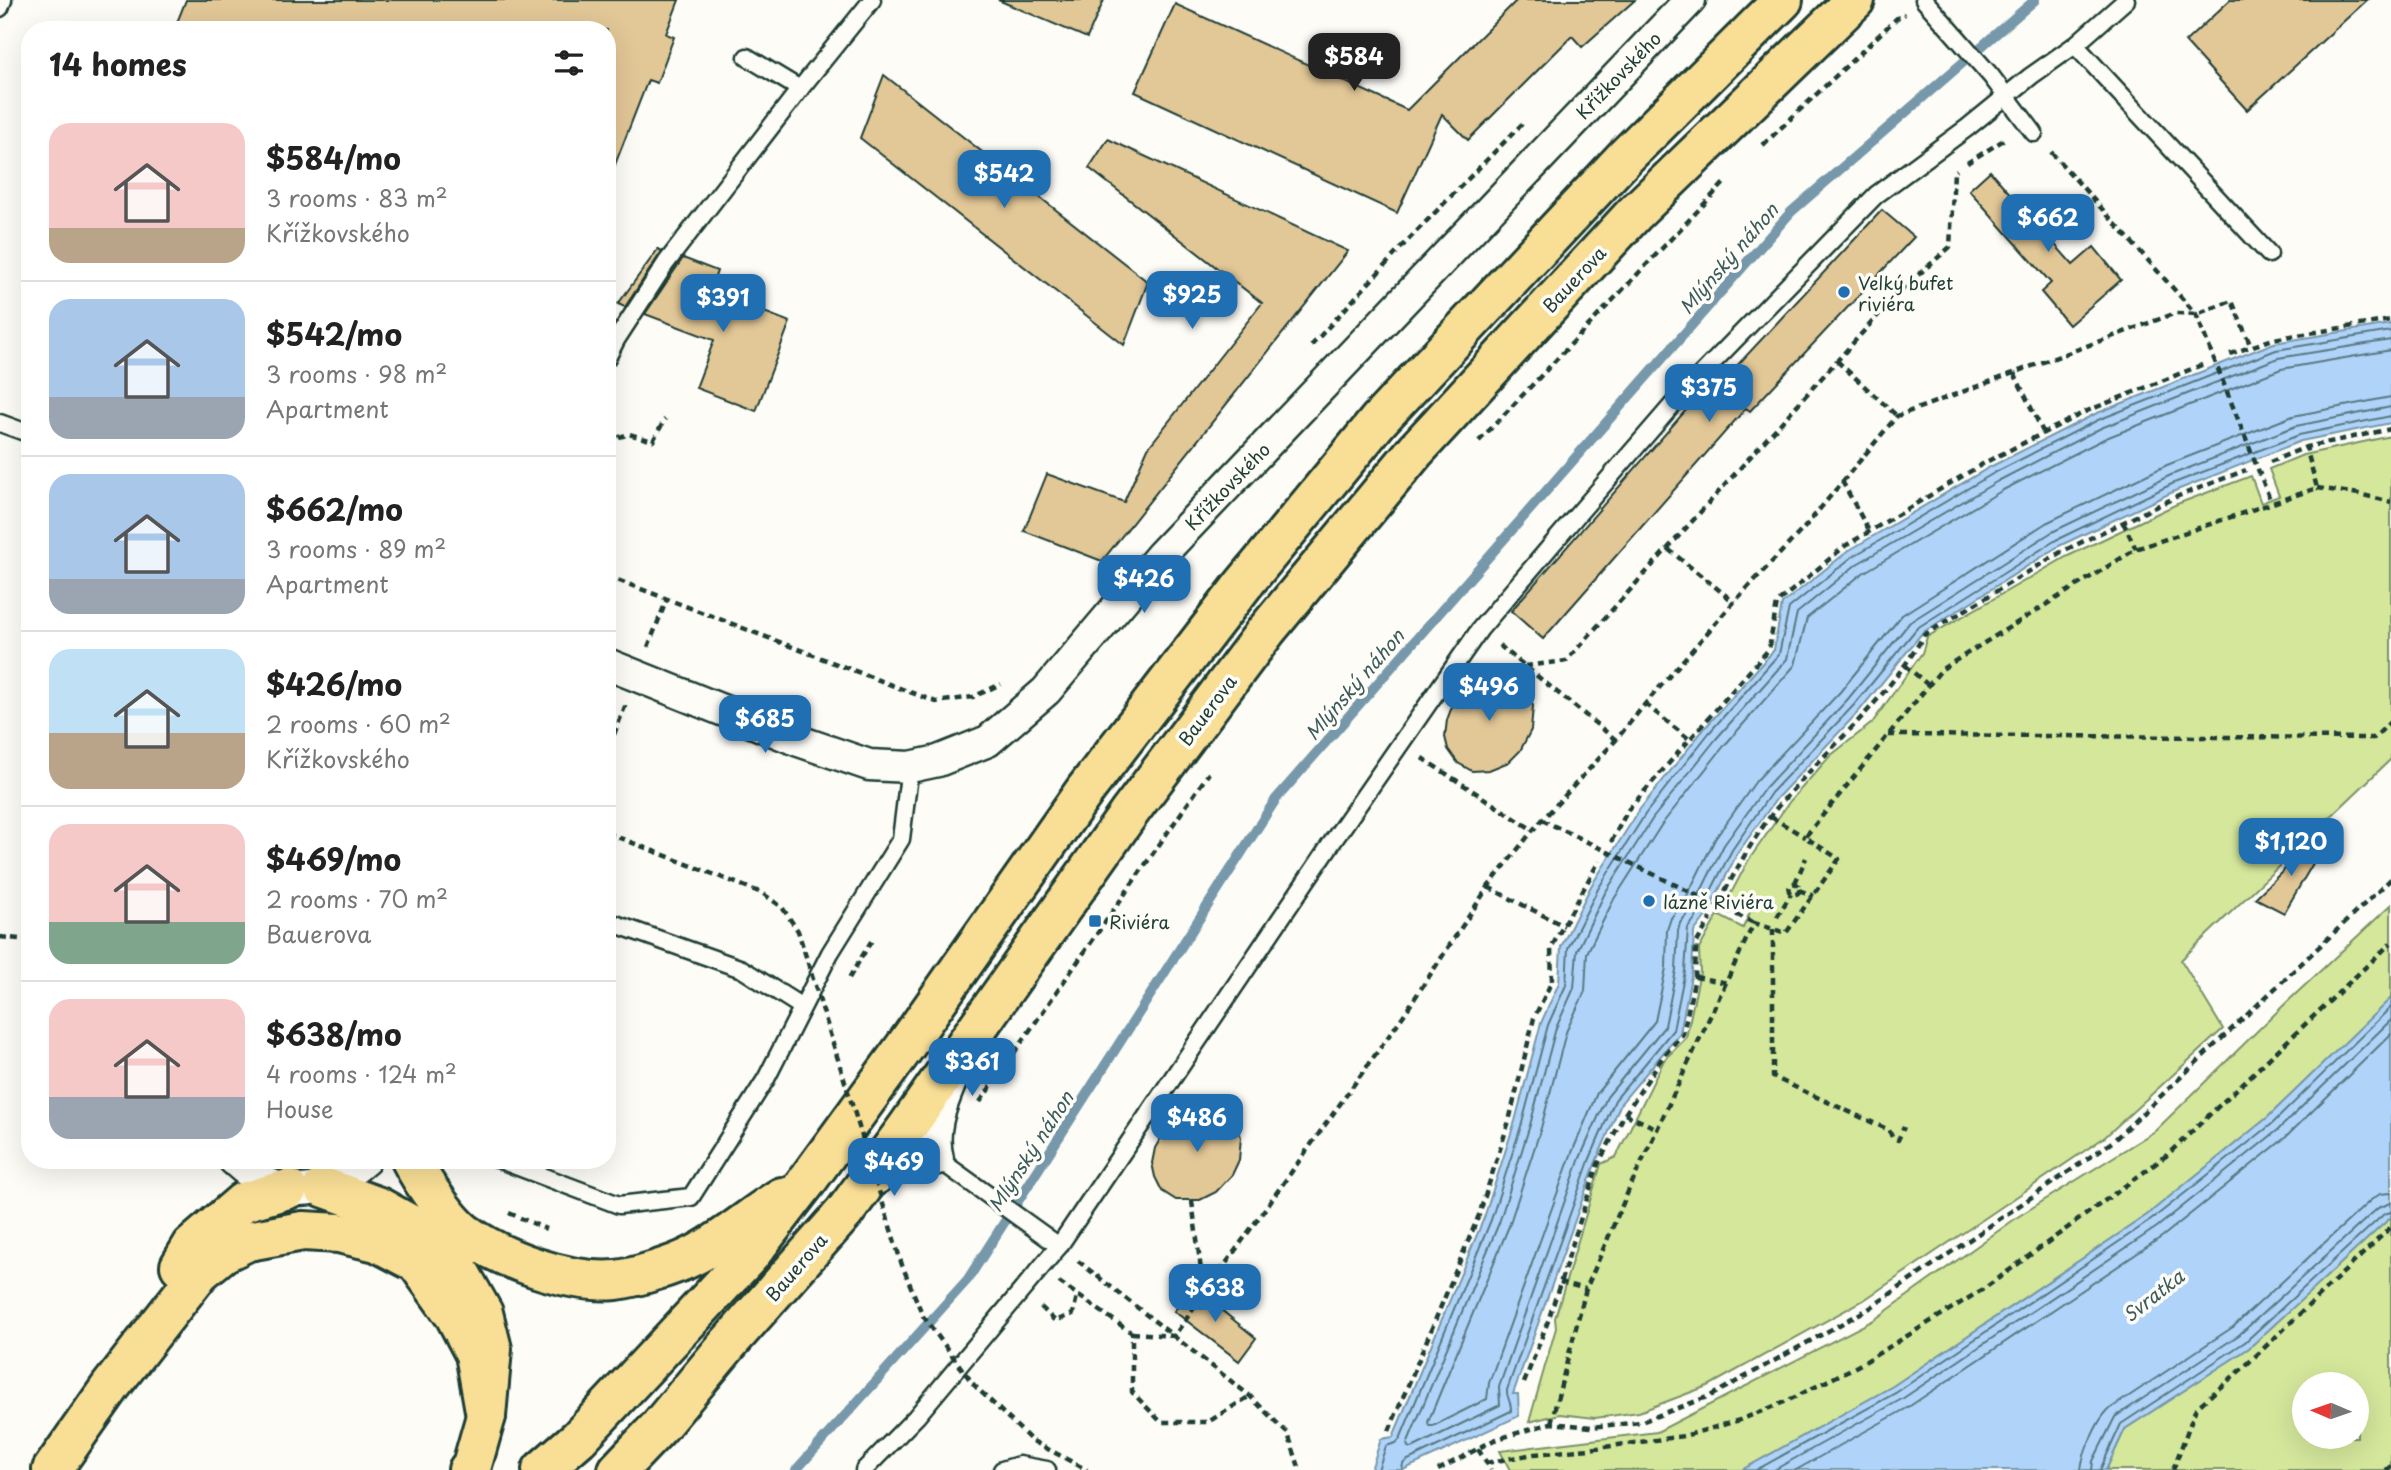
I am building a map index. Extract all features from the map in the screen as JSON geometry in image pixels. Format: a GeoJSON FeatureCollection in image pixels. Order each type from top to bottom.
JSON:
{"type":"FeatureCollection","features":[{"type":"Feature","properties":{"kind":"highway"},"geometry":{"type":"LineString","coordinates":[[542,1470],[579,1438],[750,1255],[904,1048],[1086,789],[1243,585],[1379,420],[1626,156],[1783,0]]}},
{"type":"Feature","properties":{"kind":"highway","name":"Bauerova"},"geometry":{"type":"LineString","coordinates":[[618,1470],[659,1427],[844,1213],[1129,813],[1266,631],[1416,450],[1634,214],[1855,0]]}},
{"type":"Feature","properties":{"kind":"highway"},"geometry":{"type":"LineString","coordinates":[[416,1169],[422,1181],[464,1232],[514,1260],[578,1279],[617,1280],[691,1257],[807,1181]]}},
{"type":"Feature","properties":{"kind":"highway"},"geometry":{"type":"LineString","coordinates":[[111,1386],[192,1246],[243,1202],[306,1188],[379,1207],[424,1232],[458,1269],[483,1312],[492,1349],[486,1416],[468,1470]]}},
{"type":"Feature","properties":{"kind":"highway"},"geometry":{"type":"LineString","coordinates":[[52,1470],[111,1386],[200,1272],[223,1253],[248,1241],[303,1231],[339,1233],[377,1242],[417,1263],[455,1316],[475,1354],[486,1416]]}},
{"type":"Feature","properties":{"kind":"street","name":"Křížkovského"},"geometry":{"type":"LineString","coordinates":[[616,668],[799,741],[869,765],[909,767],[938,761],[988,741],[1046,691],[1161,555],[1690,0]]}},
{"type":"Feature","properties":{"kind":"street"},"geometry":{"type":"LineString","coordinates":[[844,1213],[891,1164],[912,1154],[938,1159],[934,1144],[937,1116],[970,1036]]}},
{"type":"Feature","properties":{"kind":"street"},"geometry":{"type":"LineString","coordinates":[[245,1169],[259,1180],[306,1188],[347,1177],[355,1169]]}},
{"type":"Feature","properties":{"kind":"lane"},"geometry":{"type":"LineString","coordinates":[[0,8],[3,0]]}},
{"type":"Feature","properties":{"kind":"lane"},"geometry":{"type":"LineString","coordinates":[[616,340],[666,263],[872,0]]}},
{"type":"Feature","properties":{"kind":"lane"},"geometry":{"type":"LineString","coordinates":[[864,1470],[916,1417],[1043,1268],[1480,629],[1681,395],[1876,195],[2031,76],[2075,46],[2126,0]]}},
{"type":"Feature","properties":{"kind":"lane"},"geometry":{"type":"LineString","coordinates":[[1926,2],[1991,76],[2030,129]]}},
{"type":"Feature","properties":{"kind":"lane"},"geometry":{"type":"LineString","coordinates":[[2075,46],[2269,254]]}},
{"type":"Feature","properties":{"kind":"lane"},"geometry":{"type":"LineString","coordinates":[[747,57],[800,89]]}},
{"type":"Feature","properties":{"kind":"lane"},"geometry":{"type":"LineString","coordinates":[[0,423],[21,431]]}},
{"type":"Feature","properties":{"kind":"lane"},"geometry":{"type":"LineString","coordinates":[[524,1169],[619,1205],[691,1196],[766,1079],[830,953],[901,839],[909,767]]}},
{"type":"Feature","properties":{"kind":"lane"},"geometry":{"type":"LineString","coordinates":[[616,924],[742,969],[802,1007]]}},
{"type":"Feature","properties":{"kind":"lane"},"geometry":{"type":"LineString","coordinates":[[938,1159],[1059,1246]]}},
{"type":"Feature","properties":{"kind":"lane"},"geometry":{"type":"LineString","coordinates":[[1002,1470],[1019,1465],[1047,1470]]}},
{"type":"Feature","properties":{"kind":"path"},"geometry":{"type":"LineString","coordinates":[[1761,147],[1897,18],[1926,2]]}},
{"type":"Feature","properties":{"kind":"path"},"geometry":{"type":"LineString","coordinates":[[1525,666],[1566,661],[1900,291],[1950,247],[1954,172],[2030,129],[2196,314],[2271,502]]}},
{"type":"Feature","properties":{"kind":"path"},"geometry":{"type":"LineString","coordinates":[[1474,446],[1732,175]]}},
{"type":"Feature","properties":{"kind":"path"},"geometry":{"type":"LineString","coordinates":[[1174,1336],[1403,1016],[1488,887],[1533,830],[1616,740],[1734,602],[1804,528],[1897,416],[2176,313],[2196,314],[2232,301],[2251,346]]}},
{"type":"Feature","properties":{"kind":"path"},"geometry":{"type":"LineString","coordinates":[[2230,354],[2273,339],[2391,320]]}},
{"type":"Feature","properties":{"kind":"path"},"geometry":{"type":"LineString","coordinates":[[1837,361],[1897,416]]}},
{"type":"Feature","properties":{"kind":"path"},"geometry":{"type":"LineString","coordinates":[[1611,842],[1628,810],[1769,649],[1777,603],[1845,546],[1986,462],[2087,411],[2204,364]]}},
{"type":"Feature","properties":{"kind":"path"},"geometry":{"type":"LineString","coordinates":[[2014,373],[2044,434]]}},
{"type":"Feature","properties":{"kind":"path"},"geometry":{"type":"LineString","coordinates":[[616,438],[629,433],[653,440],[665,419]]}},
{"type":"Feature","properties":{"kind":"path"},"geometry":{"type":"LineString","coordinates":[[2270,462],[2306,447],[2391,429]]}},
{"type":"Feature","properties":{"kind":"path"},"geometry":{"type":"LineString","coordinates":[[2306,447],[2317,488]]}},
{"type":"Feature","properties":{"kind":"path"},"geometry":{"type":"LineString","coordinates":[[1725,891],[1742,860],[1784,799],[1865,714],[1905,665],[1924,635],[2061,552],[2176,497],[2246,470]]}},
{"type":"Feature","properties":{"kind":"path"},"geometry":{"type":"LineString","coordinates":[[1842,481],[1869,531]]}},
{"type":"Feature","properties":{"kind":"path"},"geometry":{"type":"LineString","coordinates":[[1805,837],[1942,669],[2136,549],[2317,488],[2391,502]]}},
{"type":"Feature","properties":{"kind":"path"},"geometry":{"type":"LineString","coordinates":[[2123,522],[2136,549]]}},
{"type":"Feature","properties":{"kind":"path"},"geometry":{"type":"LineString","coordinates":[[1668,549],[1734,602]]}},
{"type":"Feature","properties":{"kind":"path"},"geometry":{"type":"LineString","coordinates":[[616,579],[936,702],[973,697],[1009,681]]}},
{"type":"Feature","properties":{"kind":"path"},"geometry":{"type":"LineString","coordinates":[[616,729],[667,599]]}},
{"type":"Feature","properties":{"kind":"path"},"geometry":{"type":"LineString","coordinates":[[1480,629],[1616,740]]}},
{"type":"Feature","properties":{"kind":"path"},"geometry":{"type":"LineString","coordinates":[[1905,665],[1928,685]]}},
{"type":"Feature","properties":{"kind":"path"},"geometry":{"type":"LineString","coordinates":[[1645,704],[1689,739]]}},
{"type":"Feature","properties":{"kind":"path"},"geometry":{"type":"LineString","coordinates":[[1887,735],[2374,738],[2391,721]]}},
{"type":"Feature","properties":{"kind":"path"},"geometry":{"type":"LineString","coordinates":[[1401,745],[1533,830]]}},
{"type":"Feature","properties":{"kind":"path"},"geometry":{"type":"LineString","coordinates":[[975,1110],[1215,765]]}},
{"type":"Feature","properties":{"kind":"path"},"geometry":{"type":"LineString","coordinates":[[1542,820],[1754,923],[1786,933],[1839,859],[1771,817]]}},
{"type":"Feature","properties":{"kind":"path"},"geometry":{"type":"LineString","coordinates":[[616,836],[762,893],[782,907],[798,931],[902,1265],[923,1316],[974,1385],[1031,1440],[1087,1470]]}},
{"type":"Feature","properties":{"kind":"path"},"geometry":{"type":"LineString","coordinates":[[1791,894],[1788,887],[1795,883],[1806,858]]}},
{"type":"Feature","properties":{"kind":"path"},"geometry":{"type":"LineString","coordinates":[[1389,1431],[1479,1215],[1509,1121],[1534,1018],[1552,981],[1551,948],[1599,862]]}},
{"type":"Feature","properties":{"kind":"path"},"geometry":{"type":"LineString","coordinates":[[1438,1470],[1521,1431],[1551,1423],[1591,1426],[1641,1422],[1712,1395],[1870,1308],[2112,1142],[2391,879]]}},
{"type":"Feature","properties":{"kind":"path"},"geometry":{"type":"LineString","coordinates":[[1795,883],[1799,890],[1814,896]]}},
{"type":"Feature","properties":{"kind":"path"},"geometry":{"type":"LineString","coordinates":[[1488,887],[1564,926]]}},
{"type":"Feature","properties":{"kind":"path"},"geometry":{"type":"LineString","coordinates":[[1791,894],[1796,894],[1799,890]]}},
{"type":"Feature","properties":{"kind":"path"},"geometry":{"type":"LineString","coordinates":[[1777,917],[1791,894]]}},
{"type":"Feature","properties":{"kind":"path"},"geometry":{"type":"LineString","coordinates":[[1524,1383],[1598,1164],[1625,1114],[1662,1058],[1683,1034],[1695,977],[1696,944],[1711,918]]}},
{"type":"Feature","properties":{"kind":"path"},"geometry":{"type":"LineString","coordinates":[[1551,1423],[1586,1289],[1630,1187],[1754,923]]}},
{"type":"Feature","properties":{"kind":"path"},"geometry":{"type":"LineString","coordinates":[[1773,929],[1773,1077],[1889,1130],[1892,1137],[1898,1140],[1903,1127]]}},
{"type":"Feature","properties":{"kind":"path"},"geometry":{"type":"LineString","coordinates":[[0,937],[21,939]]}},
{"type":"Feature","properties":{"kind":"path"},"geometry":{"type":"LineString","coordinates":[[1486,1463],[1534,1454],[1684,1436],[1753,1415],[1863,1363],[1985,1288],[2166,1156],[2391,943]]}},
{"type":"Feature","properties":{"kind":"path"},"geometry":{"type":"LineString","coordinates":[[1695,977],[1728,983]]}},
{"type":"Feature","properties":{"kind":"path"},"geometry":{"type":"LineString","coordinates":[[1625,1114],[1658,1129]]}},
{"type":"Feature","properties":{"kind":"path"},"geometry":{"type":"LineString","coordinates":[[1192,1201],[1205,1294]]}},
{"type":"Feature","properties":{"kind":"path"},"geometry":{"type":"LineString","coordinates":[[2173,1470],[2196,1408],[2243,1368],[2391,1227]]}},
{"type":"Feature","properties":{"kind":"path"},"geometry":{"type":"LineString","coordinates":[[1059,1246],[1250,1396],[1288,1434],[1300,1470]]}},
{"type":"Feature","properties":{"kind":"path"},"geometry":{"type":"LineString","coordinates":[[1043,1268],[1077,1296],[1132,1333],[1174,1336]]}},
{"type":"Feature","properties":{"kind":"path"},"geometry":{"type":"LineString","coordinates":[[1560,1282],[1586,1289]]}},
{"type":"Feature","properties":{"kind":"path"},"geometry":{"type":"LineString","coordinates":[[1053,1287],[1061,1283]]}},
{"type":"Feature","properties":{"kind":"path"},"geometry":{"type":"LineString","coordinates":[[1043,1300],[1041,1309],[1055,1321],[1073,1314],[1077,1296]]}},
{"type":"Feature","properties":{"kind":"path"},"geometry":{"type":"LineString","coordinates":[[1132,1333],[1132,1392],[1161,1422],[1208,1422],[1250,1396]]}},
{"type":"Feature","properties":{"kind":"path"},"geometry":{"type":"LineString","coordinates":[[1478,1449],[1491,1470]]}},
{"type":"Feature","properties":{"kind":"path"},"geometry":{"type":"LineString","coordinates":[[2386,1470],[2391,1466]]}},
{"type":"Feature","properties":{"kind":"green space"},"geometry":{"type":"Polygon","coordinates":[[[2391,436],[2391,759],[2181,960],[2223,1029],[2105,1137],[1864,1300],[1710,1385],[1639,1412],[1595,1418],[1560,1414],[1529,1422],[1556,1328],[1555,1318],[1601,1164],[1616,1157],[1664,1060],[1686,1038],[1700,972],[1699,949],[1718,915],[1743,928],[1751,910],[1728,899],[1748,861],[1790,801],[1830,756],[1872,723],[1922,653],[1927,637],[2066,557],[2177,504],[2251,476],[2261,503],[2279,496],[2269,469],[2303,455],[2391,436]]]}},
{"type":"Feature","properties":{"kind":"green space"},"geometry":{"type":"Polygon","coordinates":[[[2391,905],[2391,998],[2267,1118],[2147,1215],[1893,1386],[1742,1470],[1510,1470],[1500,1451],[1657,1432],[1874,1320],[2019,1216],[2155,1131],[2391,905]]]}},
{"type":"Feature","properties":{"kind":"green space"},"geometry":{"type":"Polygon","coordinates":[[[2391,1217],[2391,1470],[2106,1470],[2125,1429],[2249,1348],[2391,1217]]]}},
{"type":"Feature","properties":{"kind":"water","name":"lázně Riviéra"},"geometry":{"type":"Polygon","coordinates":[[[2391,324],[2391,423],[2301,441],[2177,490],[2059,546],[1922,633],[1860,710],[1777,798],[1737,854],[1706,916],[1694,932],[1692,971],[1680,1033],[1621,1103],[1595,1164],[1513,1394],[1518,1394],[1519,1416],[1403,1470],[1371,1470],[1381,1439],[1393,1437],[1484,1218],[1515,1121],[1541,1023],[1559,983],[1561,947],[1591,886],[1640,809],[1704,729],[1774,650],[1782,604],[1848,551],[1990,467],[2095,414],[2274,343],[2391,324]]]}},
{"type":"Feature","properties":{"kind":"water","name":"Svratka"},"geometry":{"type":"Polygon","coordinates":[[[2391,998],[2391,1217],[2249,1348],[2125,1429],[2106,1470],[1742,1470],[1893,1386],[2147,1215],[2267,1118],[2391,998]]]}},
{"type":"Feature","properties":{"kind":"building"},"geometry":{"type":"Polygon","coordinates":[[[186,0],[679,0],[666,34],[674,37],[657,83],[648,80],[616,162],[616,21],[178,21],[186,0]]]}},
{"type":"Feature","properties":{"kind":"building"},"geometry":{"type":"Polygon","coordinates":[[[998,0],[1104,0],[1087,38],[998,0]]]}},
{"type":"Feature","properties":{"kind":"building"},"geometry":{"type":"Polygon","coordinates":[[[1517,0],[1635,0],[1582,47],[1572,36],[1468,140],[1442,114],[1397,213],[1135,92],[1175,4],[1407,110],[1517,0]]]}},
{"type":"Feature","properties":{"kind":"building"},"geometry":{"type":"Polygon","coordinates":[[[2230,0],[2367,0],[2247,110],[2185,42],[2230,0]]]}},
{"type":"Feature","properties":{"kind":"building"},"geometry":{"type":"Polygon","coordinates":[[[884,75],[1148,282],[1124,345],[860,138],[884,75]]]}},
{"type":"Feature","properties":{"kind":"building"},"geometry":{"type":"Polygon","coordinates":[[[1108,139],[1348,251],[1102,561],[1024,531],[1047,474],[1124,502],[1148,448],[1262,303],[1089,168],[1108,139]]]}},
{"type":"Feature","properties":{"kind":"building"},"geometry":{"type":"Polygon","coordinates":[[[1990,171],[2073,265],[2094,247],[2121,280],[2069,325],[2041,292],[2051,283],[1969,190],[1990,171]]]}},
{"type":"Feature","properties":{"kind":"building"},"geometry":{"type":"Polygon","coordinates":[[[1882,210],[1914,237],[1750,411],[1746,408],[1543,639],[1511,611],[1713,379],[1720,384],[1882,210]]]}},
{"type":"Feature","properties":{"kind":"building"},"geometry":{"type":"Polygon","coordinates":[[[658,249],[662,251],[625,307],[618,304],[658,249]]]}},
{"type":"Feature","properties":{"kind":"building"},"geometry":{"type":"Polygon","coordinates":[[[683,258],[717,271],[710,291],[790,322],[756,411],[696,388],[714,340],[645,314],[683,258]]]}},
{"type":"Feature","properties":{"kind":"building"},"geometry":{"type":"Polygon","coordinates":[[[1499,676],[1518,681],[1527,690],[1533,706],[1531,730],[1520,751],[1509,762],[1489,770],[1472,771],[1458,763],[1448,749],[1445,737],[1447,720],[1453,704],[1469,686],[1483,678],[1499,676]]]}},
{"type":"Feature","properties":{"kind":"building"},"geometry":{"type":"Polygon","coordinates":[[[2319,836],[2326,841],[2284,913],[2255,898],[2319,836]]]}},
{"type":"Feature","properties":{"kind":"building"},"geometry":{"type":"Polygon","coordinates":[[[1206,1106],[1222,1109],[1235,1121],[1241,1137],[1239,1160],[1232,1175],[1216,1192],[1200,1200],[1176,1200],[1162,1191],[1155,1177],[1152,1163],[1155,1148],[1171,1121],[1185,1112],[1206,1106]]]}},
{"type":"Feature","properties":{"kind":"building"},"geometry":{"type":"Polygon","coordinates":[[[1194,1288],[1256,1338],[1239,1361],[1174,1311],[1194,1288]]]}},
{"type":"Feature","properties":{"kind":"waterway","name":"Mlýnský náhon"},"geometry":{"type":"LineString","coordinates":[[796,1470],[968,1279],[1276,799],[1791,212],[2035,0]]}},
{"type":"Feature","properties":{"kind":"place","name":"Velký bufet riviéra"},"geometry":{"type":"Point","coordinates":[1844,292]}},
{"type":"Feature","properties":{"kind":"place","name":"lázně Riviéra"},"geometry":{"type":"Point","coordinates":[1649,901]}},
{"type":"Feature","properties":{"kind":"place","name":"Riviéra"},"geometry":{"type":"Point","coordinates":[1095,921]}}]}
